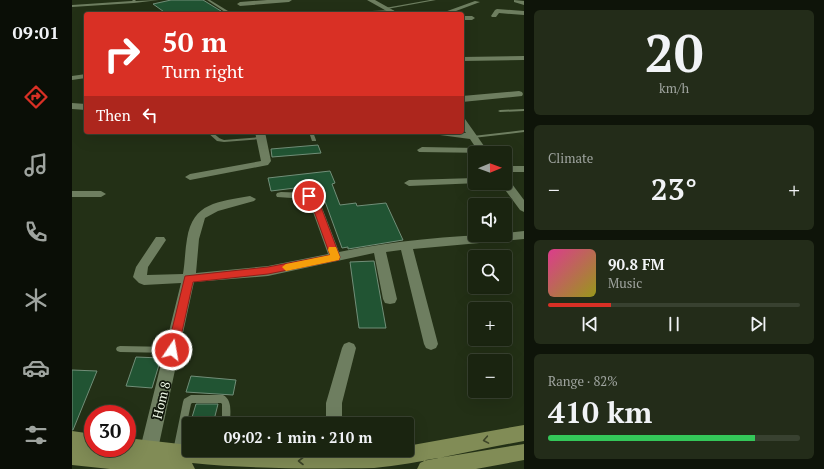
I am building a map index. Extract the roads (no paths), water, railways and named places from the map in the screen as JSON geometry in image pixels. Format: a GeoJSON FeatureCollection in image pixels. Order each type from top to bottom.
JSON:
{"type":"FeatureCollection","features":[{"type":"Feature","properties":{"kind":"main road"},"geometry":{"type":"LineString","coordinates":[[414,452],[524,433]]}},
{"type":"Feature","properties":{"kind":"main road"},"geometry":{"type":"LineString","coordinates":[[72,439],[84,441]]}},
{"type":"Feature","properties":{"kind":"main road"},"geometry":{"type":"LineString","coordinates":[[136,447],[182,451]]}},
{"type":"Feature","properties":{"kind":"main road"},"geometry":{"type":"LineString","coordinates":[[426,469],[524,452]]}},
{"type":"Feature","properties":{"kind":"main road"},"geometry":{"type":"LineString","coordinates":[[72,456],[186,469]]}},
{"type":"Feature","properties":{"kind":"main road"},"geometry":{"type":"LineString","coordinates":[[242,457],[270,462],[323,457]]}},
{"type":"Feature","properties":{"kind":"main road"},"geometry":{"type":"LineString","coordinates":[[348,457],[376,459],[387,457]]}},
{"type":"Feature","properties":{"kind":"street"},"geometry":{"type":"LineString","coordinates":[[240,4],[289,0]]}},
{"type":"Feature","properties":{"kind":"street"},"geometry":{"type":"LineString","coordinates":[[370,0],[392,11]]}},
{"type":"Feature","properties":{"kind":"street"},"geometry":{"type":"LineString","coordinates":[[516,1],[524,3]]}},
{"type":"Feature","properties":{"kind":"street"},"geometry":{"type":"LineString","coordinates":[[448,12],[477,2]]}},
{"type":"Feature","properties":{"kind":"street"},"geometry":{"type":"LineString","coordinates":[[494,16],[497,11],[524,13]]}},
{"type":"Feature","properties":{"kind":"street"},"geometry":{"type":"LineString","coordinates":[[464,18],[472,18]]}},
{"type":"Feature","properties":{"kind":"street"},"geometry":{"type":"LineString","coordinates":[[464,59],[524,58]]}},
{"type":"Feature","properties":{"kind":"street"},"geometry":{"type":"LineString","coordinates":[[72,78],[84,76]]}},
{"type":"Feature","properties":{"kind":"street"},"geometry":{"type":"LineString","coordinates":[[464,98],[518,94]]}},
{"type":"Feature","properties":{"kind":"street"},"geometry":{"type":"LineString","coordinates":[[72,106],[84,107]]}},
{"type":"Feature","properties":{"kind":"street"},"geometry":{"type":"LineString","coordinates":[[464,124],[479,146]]}},
{"type":"Feature","properties":{"kind":"street"},"geometry":{"type":"LineString","coordinates":[[453,134],[473,137]]}},
{"type":"Feature","properties":{"kind":"street"},"geometry":{"type":"LineString","coordinates":[[190,177],[264,163],[266,161],[260,135]]}},
{"type":"Feature","properties":{"kind":"street"},"geometry":{"type":"LineString","coordinates":[[422,150],[468,152]]}},
{"type":"Feature","properties":{"kind":"street"},"geometry":{"type":"LineString","coordinates":[[512,169],[524,169]]}},
{"type":"Feature","properties":{"kind":"street"},"geometry":{"type":"LineString","coordinates":[[409,183],[468,180]]}},
{"type":"Feature","properties":{"kind":"street"},"geometry":{"type":"LineString","coordinates":[[511,190],[524,208]]}},
{"type":"Feature","properties":{"kind":"street"},"geometry":{"type":"LineString","coordinates":[[72,194],[102,194]]}},
{"type":"Feature","properties":{"kind":"street"},"geometry":{"type":"LineString","coordinates":[[281,194],[309,196],[314,199],[335,257]]}},
{"type":"Feature","properties":{"kind":"street","name":"Hom 8"},"geometry":{"type":"LineString","coordinates":[[149,449],[188,278],[194,230],[198,218],[205,211],[250,199]]}},
{"type":"Feature","properties":{"kind":"street"},"geometry":{"type":"LineString","coordinates":[[160,240],[142,267],[140,277],[144,280],[268,271],[379,248],[524,235]]}},
{"type":"Feature","properties":{"kind":"street"},"geometry":{"type":"LineString","coordinates":[[406,246],[432,344]]}},
{"type":"Feature","properties":{"kind":"street"},"geometry":{"type":"LineString","coordinates":[[379,248],[390,299]]}},
{"type":"Feature","properties":{"kind":"street"},"geometry":{"type":"LineString","coordinates":[[334,417],[334,403],[348,348]]}},
{"type":"Feature","properties":{"kind":"lane"},"geometry":{"type":"LineString","coordinates":[[72,6],[158,0]]}},
{"type":"Feature","properties":{"kind":"lane"},"geometry":{"type":"LineString","coordinates":[[208,0],[226,11]]}},
{"type":"Feature","properties":{"kind":"lane"},"geometry":{"type":"LineString","coordinates":[[372,12],[392,11],[436,0]]}},
{"type":"Feature","properties":{"kind":"lane"},"geometry":{"type":"LineString","coordinates":[[500,111],[524,110]]}},
{"type":"Feature","properties":{"kind":"lane"},"geometry":{"type":"LineString","coordinates":[[473,137],[524,131]]}},
{"type":"Feature","properties":{"kind":"lane"},"geometry":{"type":"LineString","coordinates":[[212,134],[219,140],[224,141],[260,135]]}},
{"type":"Feature","properties":{"kind":"lane"},"geometry":{"type":"LineString","coordinates":[[312,134],[314,140]]}},
{"type":"Feature","properties":{"kind":"lane"},"geometry":{"type":"LineString","coordinates":[[120,349],[172,350]]}},
{"type":"Feature","properties":{"kind":"lane"},"geometry":{"type":"LineString","coordinates":[[184,417],[187,402],[191,399],[223,399],[226,403],[226,417]]}},
{"type":"Feature","properties":{"kind":"lane"},"geometry":{"type":"LineString","coordinates":[[177,451],[182,426]]}}]}
